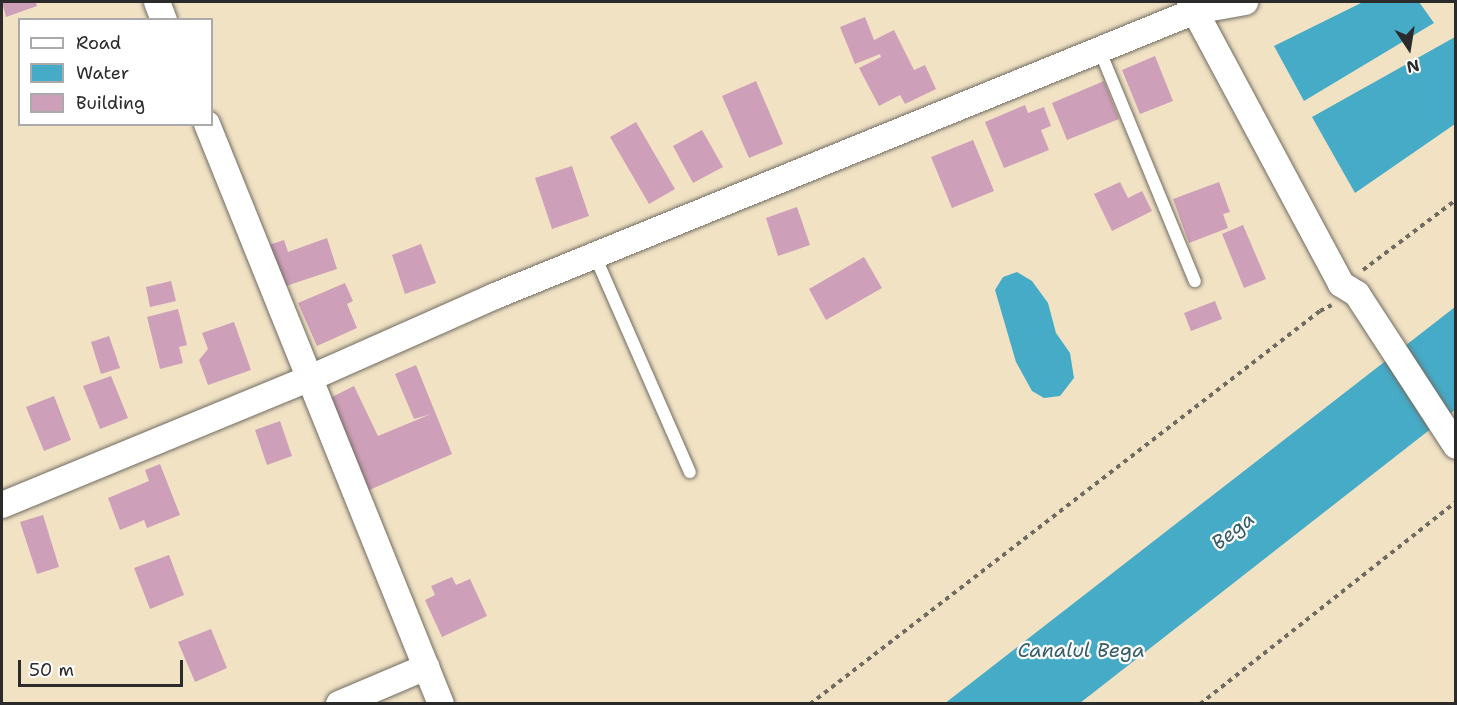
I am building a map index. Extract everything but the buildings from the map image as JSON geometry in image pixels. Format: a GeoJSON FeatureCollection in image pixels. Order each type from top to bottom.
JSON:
{"type":"FeatureCollection","features":[{"type":"Feature","properties":{"kind":"street"},"geometry":{"type":"LineString","coordinates":[[157,2],[163,18]]}},
{"type":"Feature","properties":{"kind":"street"},"geometry":{"type":"LineString","coordinates":[[2,505],[310,378],[495,296],[1100,51],[1192,6],[1245,2]]}},
{"type":"Feature","properties":{"kind":"street"},"geometry":{"type":"LineString","coordinates":[[1192,6],[1349,289],[1449,438]]}},
{"type":"Feature","properties":{"kind":"street"},"geometry":{"type":"LineString","coordinates":[[208,126],[441,704]]}},
{"type":"Feature","properties":{"kind":"street"},"geometry":{"type":"LineString","coordinates":[[339,704],[426,667]]}},
{"type":"Feature","properties":{"kind":"lane"},"geometry":{"type":"LineString","coordinates":[[1100,51],[1195,281]]}},
{"type":"Feature","properties":{"kind":"lane"},"geometry":{"type":"LineString","coordinates":[[595,256],[690,472]]}},
{"type":"Feature","properties":{"kind":"path"},"geometry":{"type":"LineString","coordinates":[[810,704],[1349,289],[1374,262],[1455,200]]}},
{"type":"Feature","properties":{"kind":"path"},"geometry":{"type":"LineString","coordinates":[[1200,704],[1455,502]]}},
{"type":"Feature","properties":{"kind":"water"},"geometry":{"type":"Polygon","coordinates":[[[1363,2],[1419,2],[1434,23],[1304,101],[1274,46],[1363,2]]]}},
{"type":"Feature","properties":{"kind":"water"},"geometry":{"type":"Polygon","coordinates":[[[1455,37],[1455,124],[1355,193],[1312,117],[1455,37]]]}},
{"type":"Feature","properties":{"kind":"water"},"geometry":{"type":"Polygon","coordinates":[[[1017,272],[1032,281],[1048,303],[1056,333],[1070,353],[1074,378],[1060,396],[1044,398],[1032,391],[1016,362],[995,290],[1003,277],[1017,272]]]}},
{"type":"Feature","properties":{"kind":"water","name":"Canalul Bega"},"geometry":{"type":"Polygon","coordinates":[[[1455,307],[1455,410],[1080,703],[944,704],[1455,307]]]}},
{"type":"Feature","properties":{"kind":"water label","name":"Bega"},"geometry":{"type":"Point","coordinates":[1233,531]}}]}
